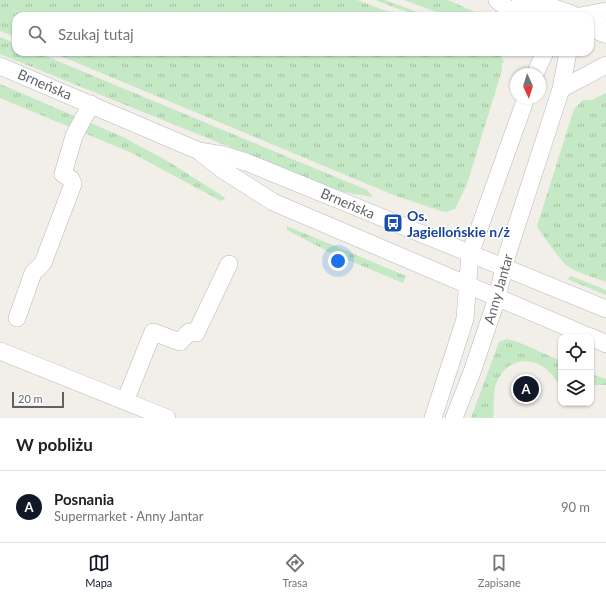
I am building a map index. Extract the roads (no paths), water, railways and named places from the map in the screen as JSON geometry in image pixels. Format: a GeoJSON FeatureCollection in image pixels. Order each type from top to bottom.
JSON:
{"type":"FeatureCollection","features":[{"type":"Feature","properties":{"kind":"main road"},"geometry":{"type":"LineString","coordinates":[[523,0],[559,12]]}},
{"type":"Feature","properties":{"kind":"main road"},"geometry":{"type":"LineString","coordinates":[[566,0],[570,12]]}},
{"type":"Feature","properties":{"kind":"main road"},"geometry":{"type":"LineString","coordinates":[[594,27],[606,32]]}},
{"type":"Feature","properties":{"kind":"street"},"geometry":{"type":"LineString","coordinates":[[497,0],[512,12]]}},
{"type":"Feature","properties":{"kind":"street"},"geometry":{"type":"LineString","coordinates":[[594,14],[606,12]]}},
{"type":"Feature","properties":{"kind":"street"},"geometry":{"type":"LineString","coordinates":[[535,68],[536,56]]}},
{"type":"Feature","properties":{"kind":"street"},"geometry":{"type":"LineString","coordinates":[[538,68],[543,56]]}},
{"type":"Feature","properties":{"kind":"street","name":"Anny Jantar"},"geometry":{"type":"LineString","coordinates":[[454,418],[472,372],[497,298],[504,267],[561,89],[567,56]]}},
{"type":"Feature","properties":{"kind":"street"},"geometry":{"type":"LineString","coordinates":[[561,89],[606,65]]}},
{"type":"Feature","properties":{"kind":"street","name":"Brneńska"},"geometry":{"type":"LineString","coordinates":[[0,66],[199,151],[223,155],[246,162],[606,308]]}},
{"type":"Feature","properties":{"kind":"street"},"geometry":{"type":"LineString","coordinates":[[17,318],[33,273],[43,263],[73,184],[71,179],[63,174],[74,136],[91,104]]}},
{"type":"Feature","properties":{"kind":"street","name":"Anny Jantar"},"geometry":{"type":"LineString","coordinates":[[433,418],[465,319],[470,254],[524,104]]}},
{"type":"Feature","properties":{"kind":"street","name":"Brneńska"},"geometry":{"type":"LineString","coordinates":[[199,151],[223,170],[273,202],[583,334]]}},
{"type":"Feature","properties":{"kind":"street"},"geometry":{"type":"LineString","coordinates":[[124,401],[153,332],[180,342],[189,332],[196,333],[229,264]]}},
{"type":"Feature","properties":{"kind":"street","name":"Brneńska"},"geometry":{"type":"LineString","coordinates":[[594,339],[606,344]]}},
{"type":"Feature","properties":{"kind":"street"},"geometry":{"type":"LineString","coordinates":[[0,351],[167,418]]}},
{"type":"Feature","properties":{"kind":"place","name":"Os. Jagiellońskie n/ż"},"geometry":{"type":"Point","coordinates":[393,223]}},
{"type":"Feature","properties":{"kind":"place","name":"Posnania"},"geometry":{"type":"Point","coordinates":[526,389]}}]}
